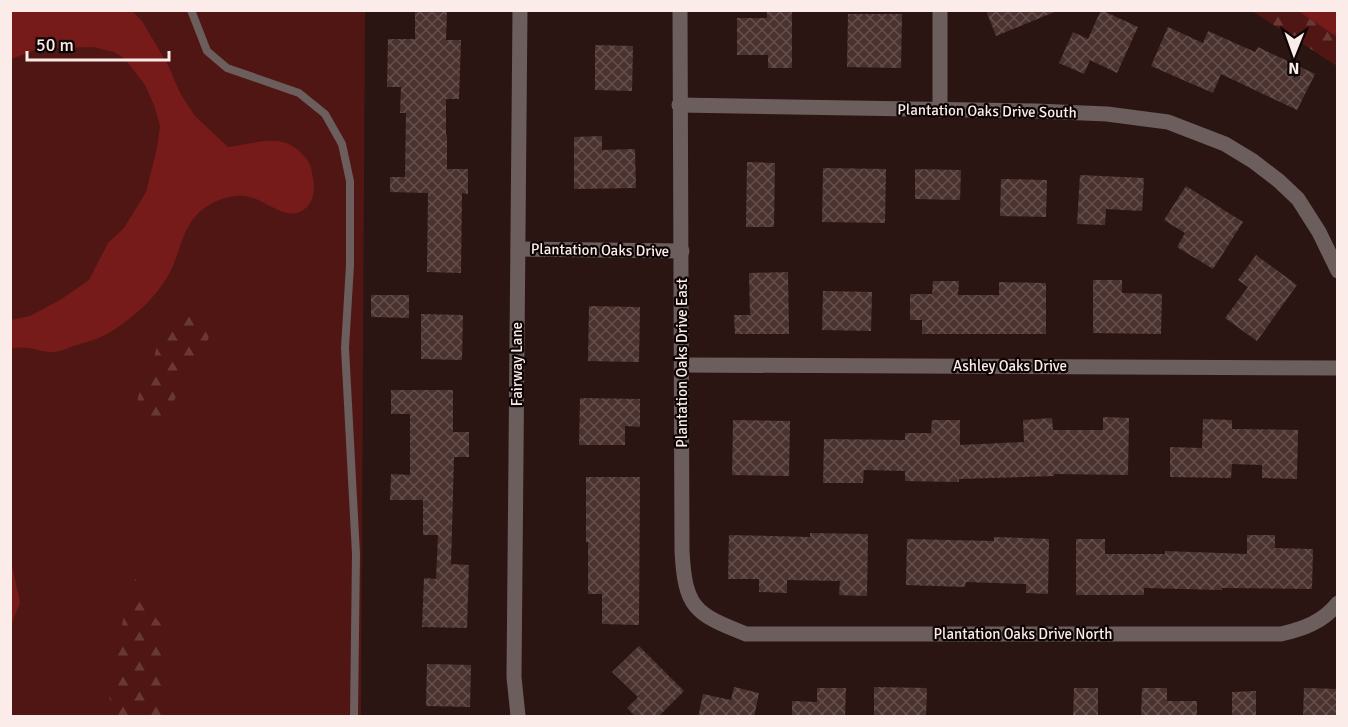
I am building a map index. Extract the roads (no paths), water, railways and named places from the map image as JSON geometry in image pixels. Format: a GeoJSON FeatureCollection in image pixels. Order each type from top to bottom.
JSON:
{"type":"FeatureCollection","features":[{"type":"Feature","properties":{"kind":"street","name":"Fairway Lane"},"geometry":{"type":"LineString","coordinates":[[518,717],[514,665],[520,10]]}},
{"type":"Feature","properties":{"kind":"street","name":"Plantation Oaks Drive East"},"geometry":{"type":"LineString","coordinates":[[680,10],[684,582],[690,598],[703,615]]}},
{"type":"Feature","properties":{"kind":"street"},"geometry":{"type":"LineString","coordinates":[[940,10],[940,110]]}},
{"type":"Feature","properties":{"kind":"street","name":"Plantation Oaks Drive South"},"geometry":{"type":"LineString","coordinates":[[679,105],[1107,114],[1168,122],[1225,144],[1253,161],[1279,181],[1298,200],[1318,232],[1338,272]]}},
{"type":"Feature","properties":{"kind":"street","name":"Plantation Oaks Drive"},"geometry":{"type":"LineString","coordinates":[[518,249],[682,251]]}},
{"type":"Feature","properties":{"kind":"street","name":"Ashley Oaks Drive"},"geometry":{"type":"LineString","coordinates":[[682,365],[1338,368]]}},
{"type":"Feature","properties":{"kind":"street","name":"Plantation Oaks Drive North"},"geometry":{"type":"LineString","coordinates":[[703,615],[746,634],[1281,634],[1303,629],[1331,612],[1338,603]]}},
{"type":"Feature","properties":{"kind":"lane"},"geometry":{"type":"LineString","coordinates":[[191,10],[207,51],[227,68],[299,93],[325,114],[342,144],[350,181],[350,265],[345,348],[356,554],[354,717]]}}]}
